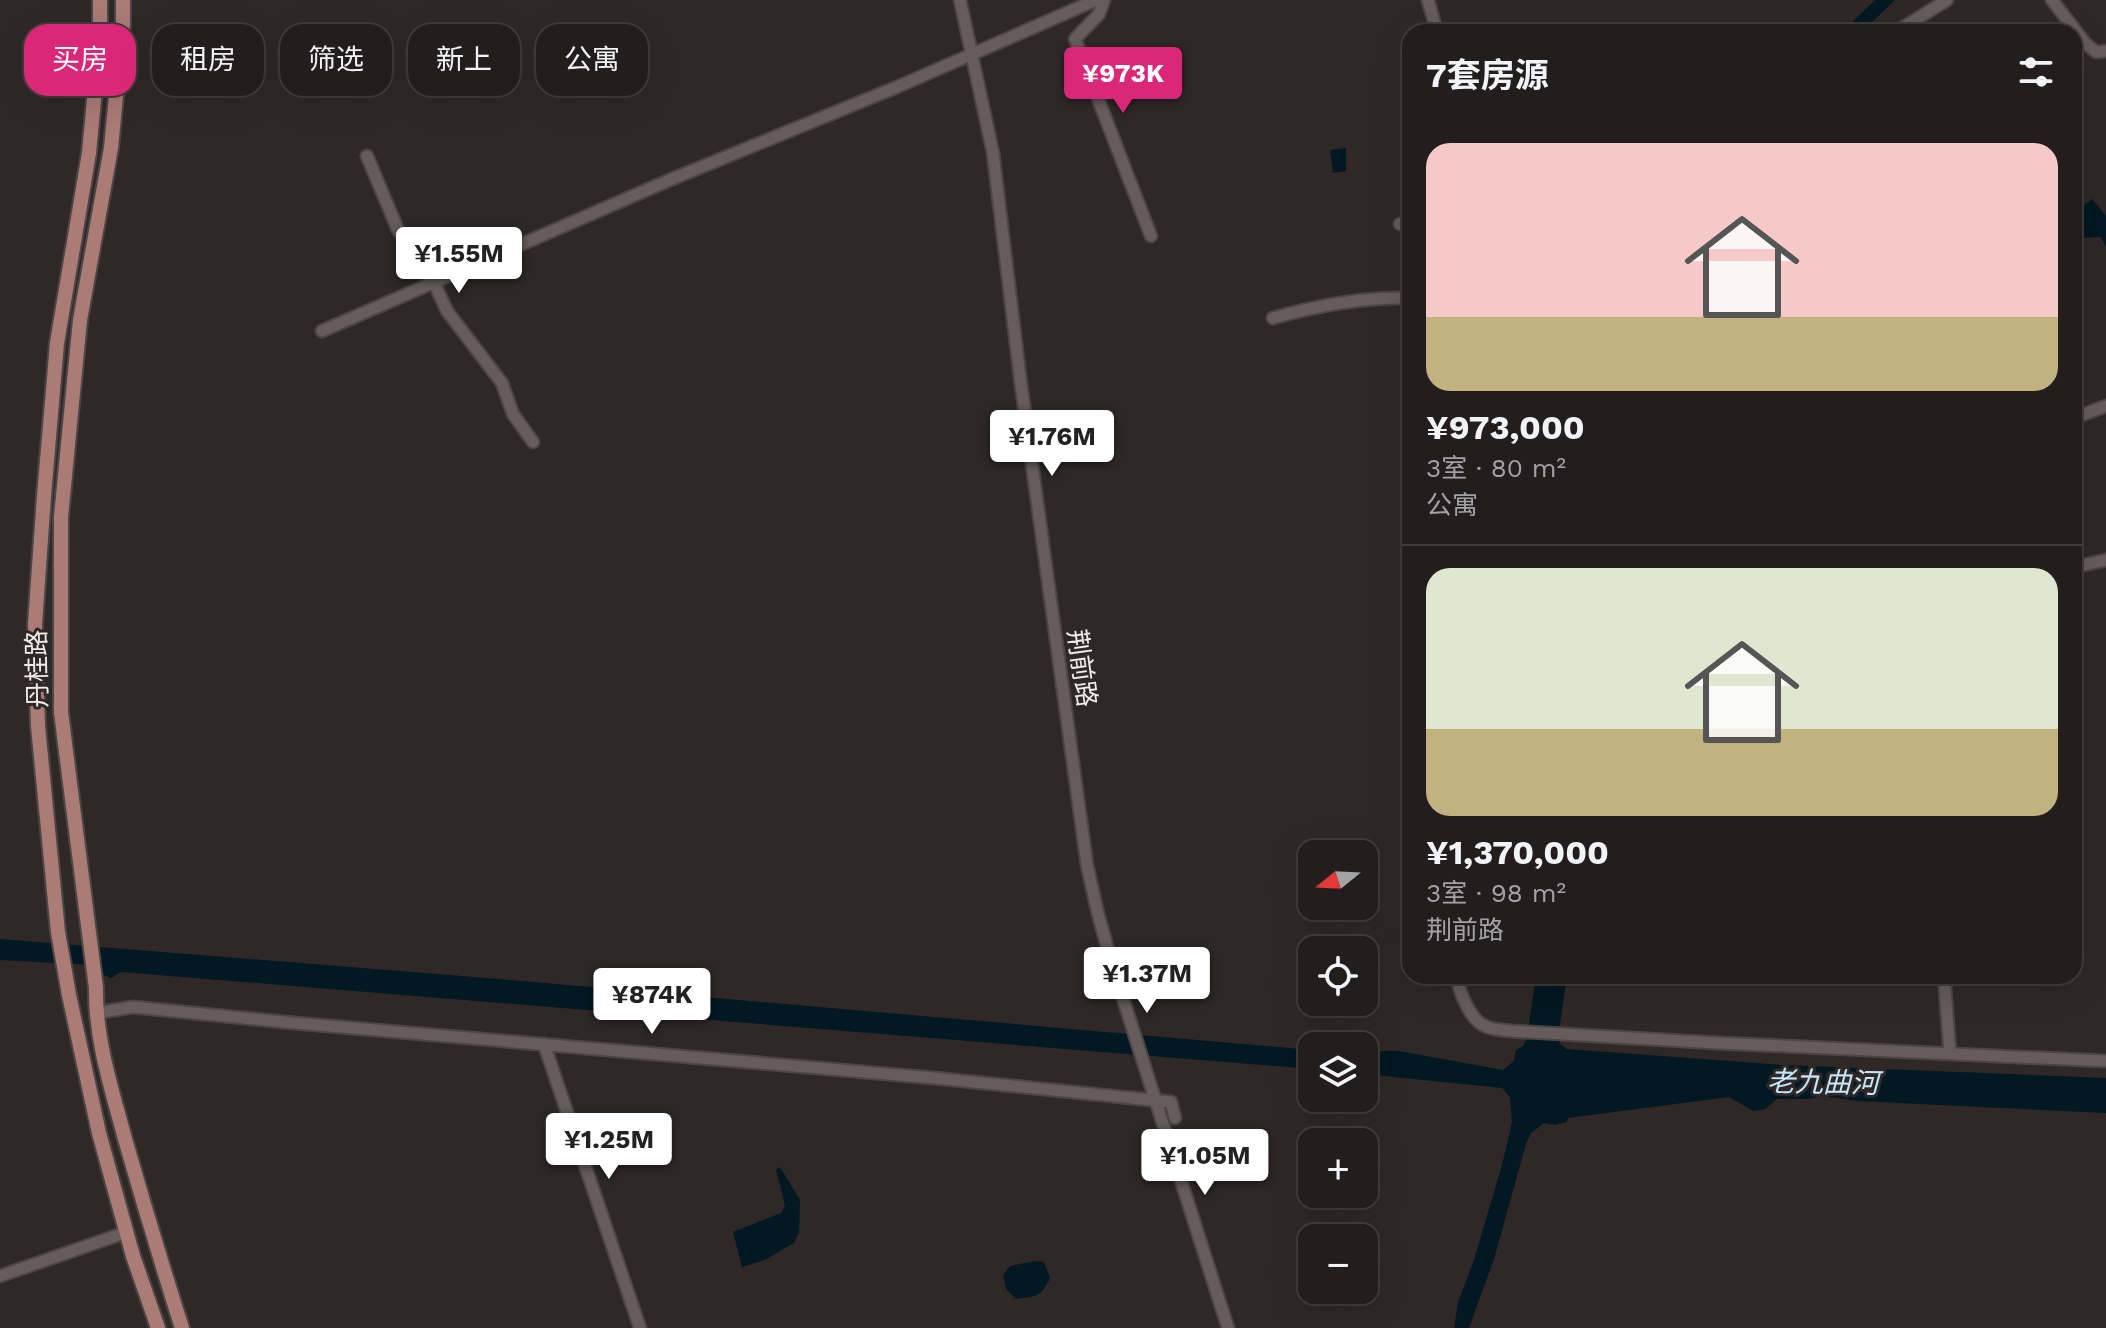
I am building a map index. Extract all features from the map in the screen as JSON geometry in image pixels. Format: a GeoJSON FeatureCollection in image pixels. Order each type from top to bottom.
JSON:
{"type":"FeatureCollection","features":[{"type":"Feature","properties":{"kind":"main road","name":"丹桂路"},"geometry":{"type":"LineString","coordinates":[[100,0],[100,37],[89,153],[57,343],[35,624],[38,726],[58,932],[69,995],[99,1133],[158,1328]]}},
{"type":"Feature","properties":{"kind":"main road","name":"丹桂路"},"geometry":{"type":"LineString","coordinates":[[123,0],[111,148],[80,320],[61,517],[61,712],[96,988],[96,1013],[110,1086],[182,1328]]}},
{"type":"Feature","properties":{"kind":"street","name":"荆前路"},"geometry":{"type":"LineString","coordinates":[[960,0],[993,153],[1020,377],[1087,865],[1112,964],[1228,1328]]}},
{"type":"Feature","properties":{"kind":"street"},"geometry":{"type":"LineString","coordinates":[[322,331],[1096,0]]}},
{"type":"Feature","properties":{"kind":"street"},"geometry":{"type":"LineString","coordinates":[[1104,0],[1099,14],[1075,39],[1151,236]]}},
{"type":"Feature","properties":{"kind":"street"},"geometry":{"type":"LineString","coordinates":[[1428,0],[1435,24]]}},
{"type":"Feature","properties":{"kind":"street"},"geometry":{"type":"LineString","coordinates":[[1909,24],[1947,0]]}},
{"type":"Feature","properties":{"kind":"street"},"geometry":{"type":"LineString","coordinates":[[2052,0],[2066,24]]}},
{"type":"Feature","properties":{"kind":"street"},"geometry":{"type":"LineString","coordinates":[[2082,48],[2106,51]]}},
{"type":"Feature","properties":{"kind":"street"},"geometry":{"type":"LineString","coordinates":[[367,156],[398,230],[434,283],[447,311],[502,383],[513,414],[533,442]]}},
{"type":"Feature","properties":{"kind":"street"},"geometry":{"type":"LineString","coordinates":[[1273,318],[1304,309],[1402,298]]}},
{"type":"Feature","properties":{"kind":"street"},"geometry":{"type":"LineString","coordinates":[[2082,415],[2106,406]]}},
{"type":"Feature","properties":{"kind":"street"},"geometry":{"type":"LineString","coordinates":[[2082,565],[2106,560]]}},
{"type":"Feature","properties":{"kind":"street"},"geometry":{"type":"LineString","coordinates":[[1457,984],[1475,1019],[1485,1026],[1524,1032],[2106,1061]]}},
{"type":"Feature","properties":{"kind":"street"},"geometry":{"type":"LineString","coordinates":[[1945,984],[1950,1053]]}},
{"type":"Feature","properties":{"kind":"street"},"geometry":{"type":"LineString","coordinates":[[96,1013],[133,1007],[934,1078],[1171,1102],[1175,1118]]}},
{"type":"Feature","properties":{"kind":"street"},"geometry":{"type":"LineString","coordinates":[[544,1044],[640,1328]]}},
{"type":"Feature","properties":{"kind":"street"},"geometry":{"type":"LineString","coordinates":[[0,1276],[127,1232]]}},
{"type":"Feature","properties":{"kind":"water"},"geometry":{"type":"Polygon","coordinates":[[[1875,0],[1895,0],[1870,24],[1850,24],[1875,0]]]}},
{"type":"Feature","properties":{"kind":"water"},"geometry":{"type":"Polygon","coordinates":[[[1346,148],[1346,171],[1333,173],[1330,150],[1346,148]]]}},
{"type":"Feature","properties":{"kind":"water"},"geometry":{"type":"Polygon","coordinates":[[[2092,199],[2106,216],[2106,247],[2101,237],[2082,238],[2082,206],[2092,199]]]}},
{"type":"Feature","properties":{"kind":"water"},"geometry":{"type":"Polygon","coordinates":[[[0,939],[499,979],[1298,1049],[1298,1068],[121,972],[111,978],[99,973],[95,965],[0,960],[0,939]]]}},
{"type":"Feature","properties":{"kind":"water","name":"老九曲河"},"geometry":{"type":"Polygon","coordinates":[[[1535,984],[1566,984],[1558,1038],[1567,1049],[1782,1065],[2106,1078],[2106,1113],[1858,1101],[1822,1096],[1777,1099],[1765,1109],[1753,1111],[1729,1097],[1568,1118],[1567,1122],[1555,1125],[1544,1123],[1531,1133],[1526,1144],[1494,1259],[1469,1328],[1454,1328],[1458,1302],[1502,1165],[1512,1122],[1510,1097],[1502,1088],[1378,1075],[1378,1051],[1399,1051],[1503,1070],[1514,1061],[1516,1050],[1523,1046],[1535,984]]]}},
{"type":"Feature","properties":{"kind":"water"},"geometry":{"type":"Polygon","coordinates":[[[780,1167],[800,1200],[799,1232],[794,1243],[765,1260],[742,1267],[733,1232],[781,1213],[785,1206],[776,1170],[780,1167]]]}},
{"type":"Feature","properties":{"kind":"water"},"geometry":{"type":"Polygon","coordinates":[[[1044,1262],[1050,1278],[1047,1285],[1037,1295],[1016,1299],[1006,1289],[1003,1275],[1010,1266],[1044,1262]]]}}]}
